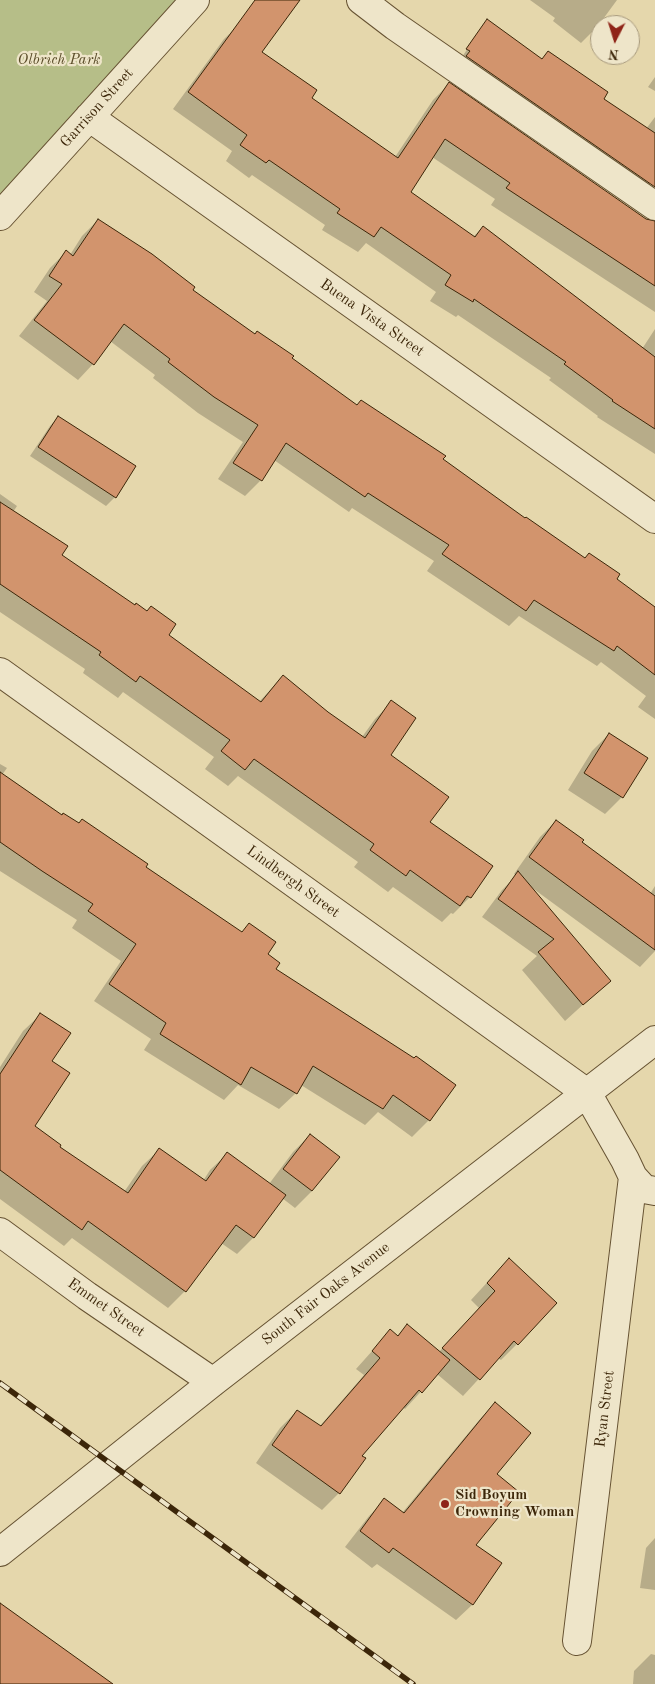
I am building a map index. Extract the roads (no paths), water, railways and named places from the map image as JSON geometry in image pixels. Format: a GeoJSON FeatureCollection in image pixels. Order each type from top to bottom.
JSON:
{"type":"FeatureCollection","features":[{"type":"Feature","properties":{"kind":"street","name":"Garrison Street"},"geometry":{"type":"LineString","coordinates":[[0,216],[195,0]]}},
{"type":"Feature","properties":{"kind":"street"},"geometry":{"type":"LineString","coordinates":[[362,0],[395,26],[655,206]]}},
{"type":"Feature","properties":{"kind":"street","name":"Buena Vista Street"},"geometry":{"type":"LineString","coordinates":[[89,118],[655,519]]}},
{"type":"Feature","properties":{"kind":"street","name":"Lindbergh Street"},"geometry":{"type":"LineString","coordinates":[[0,672],[587,1093]]}},
{"type":"Feature","properties":{"kind":"street","name":"South Fair Oaks Avenue"},"geometry":{"type":"LineString","coordinates":[[0,1552],[84,1487],[213,1382],[655,1040]]}},
{"type":"Feature","properties":{"kind":"street"},"geometry":{"type":"LineString","coordinates":[[587,1093],[625,1160],[644,1184]]}},
{"type":"Feature","properties":{"kind":"street","name":"Ryan Street"},"geometry":{"type":"LineString","coordinates":[[577,1642],[644,1184]]}},
{"type":"Feature","properties":{"kind":"street","name":"Emmet Street"},"geometry":{"type":"LineString","coordinates":[[0,1232],[87,1296],[213,1382]]}},
{"type":"Feature","properties":{"kind":"railway"},"geometry":{"type":"LineString","coordinates":[[0,1383],[413,1684]]}},
{"type":"Feature","properties":{"kind":"place","name":"Sid Boyum Crowning Woman"},"geometry":{"type":"Point","coordinates":[445,1504]}},
{"type":"Feature","properties":{"kind":"park label","name":"Olbrich Park"},"geometry":{"type":"Point","coordinates":[59,60]}}]}
